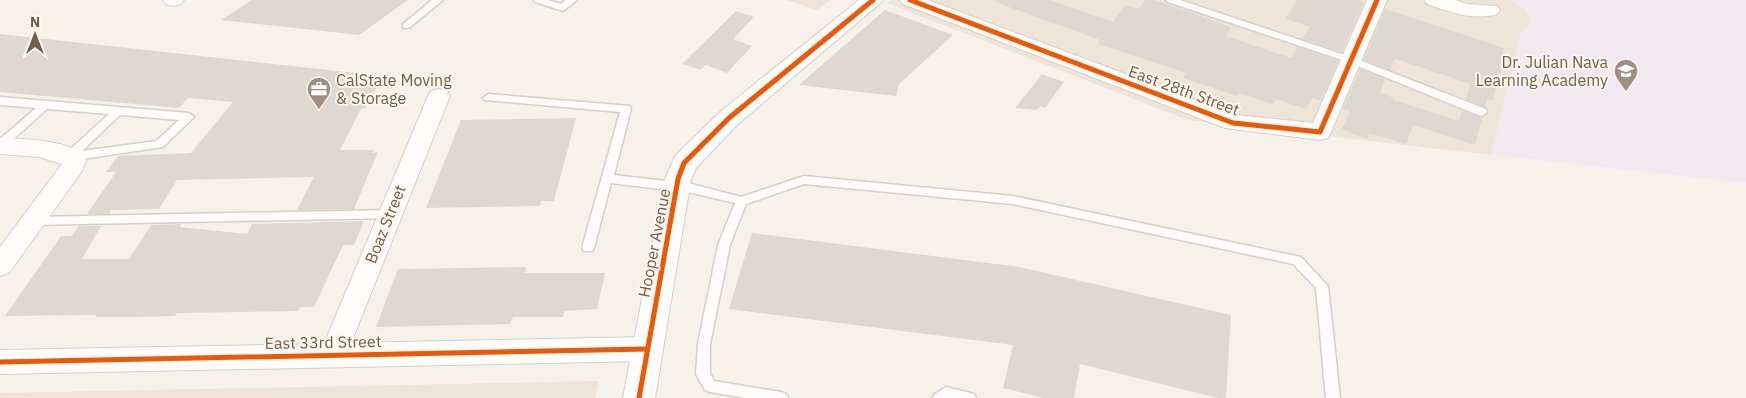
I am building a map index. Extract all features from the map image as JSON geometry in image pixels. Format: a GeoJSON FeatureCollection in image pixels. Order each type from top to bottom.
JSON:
{"type":"FeatureCollection","features":[{"type":"Feature","properties":{"kind":"street","name":"Hooper Avenue"},"geometry":{"type":"LineString","coordinates":[[639,398],[677,187],[684,163],[696,148],[729,118],[873,0]]}},
{"type":"Feature","properties":{"kind":"street","name":"East 28th Street"},"geometry":{"type":"LineString","coordinates":[[910,0],[1233,124],[1320,132],[1378,0]]}},
{"type":"Feature","properties":{"kind":"street"},"geometry":{"type":"LineString","coordinates":[[1434,0],[1466,10],[1490,10]]}},
{"type":"Feature","properties":{"kind":"street","name":"Boaz Street"},"geometry":{"type":"LineString","coordinates":[[332,354],[439,96]]}},
{"type":"Feature","properties":{"kind":"street"},"geometry":{"type":"LineString","coordinates":[[0,146],[49,150],[72,158],[74,165],[0,266]]}},
{"type":"Feature","properties":{"kind":"street","name":"East 33rd Street"},"geometry":{"type":"LineString","coordinates":[[0,362],[647,349]]}},
{"type":"Feature","properties":{"kind":"lane"},"geometry":{"type":"LineString","coordinates":[[406,26],[438,0]]}},
{"type":"Feature","properties":{"kind":"lane"},"geometry":{"type":"LineString","coordinates":[[538,0],[563,8],[572,0]]}},
{"type":"Feature","properties":{"kind":"lane"},"geometry":{"type":"LineString","coordinates":[[1171,0],[1351,60],[1482,112]]}},
{"type":"Feature","properties":{"kind":"lane"},"geometry":{"type":"LineString","coordinates":[[488,98],[626,109],[588,248]]}},
{"type":"Feature","properties":{"kind":"lane"},"geometry":{"type":"LineString","coordinates":[[0,102],[189,117],[159,144],[72,158]]}},
{"type":"Feature","properties":{"kind":"lane"},"geometry":{"type":"LineString","coordinates":[[0,146],[45,105]]}},
{"type":"Feature","properties":{"kind":"lane"},"geometry":{"type":"LineString","coordinates":[[72,158],[118,111]]}},
{"type":"Feature","properties":{"kind":"lane"},"geometry":{"type":"LineString","coordinates":[[607,178],[677,187],[741,201],[804,180],[1013,200],[1298,260],[1322,286],[1334,398]]}},
{"type":"Feature","properties":{"kind":"lane"},"geometry":{"type":"LineString","coordinates":[[741,201],[724,245],[704,344],[703,374],[710,386],[781,398]]}},
{"type":"Feature","properties":{"kind":"lane"},"geometry":{"type":"LineString","coordinates":[[33,221],[389,214]]}},
{"type":"Feature","properties":{"kind":"lane"},"geometry":{"type":"LineString","coordinates":[[940,398],[946,393],[969,398]]}},
{"type":"Feature","properties":{"kind":"shaded area"},"geometry":{"type":"Polygon","coordinates":[[[786,0],[830,0],[817,10],[786,0]]]}},
{"type":"Feature","properties":{"kind":"shaded area"},"geometry":{"type":"Polygon","coordinates":[[[891,0],[1509,0],[1525,9],[1531,22],[1527,28],[1522,30],[1491,155],[1188,120],[887,3],[891,0]]]}},
{"type":"Feature","properties":{"kind":"shaded area","name":"Dr. Julian Nava Learning Academy"},"geometry":{"type":"Polygon","coordinates":[[[1509,0],[1746,0],[1746,183],[1491,155],[1522,30],[1527,28],[1531,22],[1525,9],[1509,0]]]}},
{"type":"Feature","properties":{"kind":"shaded area"},"geometry":{"type":"Polygon","coordinates":[[[599,381],[595,398],[0,398],[0,393],[599,381]]]}},
{"type":"Feature","properties":{"kind":"building"},"geometry":{"type":"Polygon","coordinates":[[[252,0],[408,0],[359,35],[221,20],[252,0]]]}},
{"type":"Feature","properties":{"kind":"building"},"geometry":{"type":"Polygon","coordinates":[[[995,0],[1050,0],[1113,22],[1126,5],[1139,9],[1145,0],[1155,0],[1231,27],[1226,36],[1291,58],[1297,47],[1338,61],[1321,101],[1312,98],[1306,109],[1276,99],[1273,104],[1239,93],[1237,96],[1183,78],[1186,73],[1101,45],[1098,43],[1100,40],[995,2],[995,0]]]}},
{"type":"Feature","properties":{"kind":"building"},"geometry":{"type":"Polygon","coordinates":[[[1296,0],[1356,0],[1364,2],[1342,52],[1302,39],[1310,27],[1286,19],[1296,0]]]}},
{"type":"Feature","properties":{"kind":"building"},"geometry":{"type":"Polygon","coordinates":[[[1385,9],[1504,48],[1500,62],[1503,63],[1492,101],[1487,99],[1485,107],[1466,99],[1470,84],[1399,60],[1394,59],[1390,70],[1364,60],[1385,9]]]}},
{"type":"Feature","properties":{"kind":"building"},"geometry":{"type":"Polygon","coordinates":[[[885,10],[953,35],[899,84],[896,96],[799,85],[885,10]]]}},
{"type":"Feature","properties":{"kind":"building"},"geometry":{"type":"Polygon","coordinates":[[[736,11],[754,17],[733,39],[752,46],[727,73],[706,65],[700,70],[682,64],[736,11]]]}},
{"type":"Feature","properties":{"kind":"building"},"geometry":{"type":"Polygon","coordinates":[[[0,34],[383,76],[365,109],[361,109],[340,150],[373,150],[372,153],[378,152],[354,209],[297,210],[314,177],[177,180],[159,209],[111,210],[109,214],[87,214],[116,172],[106,172],[118,156],[191,153],[233,102],[188,98],[179,108],[0,92],[0,34]]]}},
{"type":"Feature","properties":{"kind":"building"},"geometry":{"type":"Polygon","coordinates":[[[1360,69],[1385,79],[1380,93],[1394,98],[1393,100],[1459,121],[1462,111],[1482,118],[1475,145],[1413,125],[1406,144],[1369,133],[1367,139],[1342,129],[1350,111],[1343,109],[1360,69]]]}},
{"type":"Feature","properties":{"kind":"building"},"geometry":{"type":"Polygon","coordinates":[[[1042,74],[1064,82],[1045,108],[1040,106],[1037,110],[1015,108],[1042,74]]]}},
{"type":"Feature","properties":{"kind":"building"},"geometry":{"type":"Polygon","coordinates":[[[576,118],[554,201],[541,201],[540,206],[426,208],[461,120],[576,118]]]}},
{"type":"Feature","properties":{"kind":"building"},"geometry":{"type":"Polygon","coordinates":[[[364,221],[354,245],[343,245],[314,307],[300,307],[298,311],[177,313],[175,316],[5,316],[61,236],[72,236],[79,226],[101,226],[82,259],[129,259],[151,225],[181,224],[180,227],[247,234],[252,224],[364,221]]]}},
{"type":"Feature","properties":{"kind":"building"},"geometry":{"type":"Polygon","coordinates":[[[752,233],[1019,267],[1231,315],[1226,398],[1218,398],[1080,364],[1074,398],[1044,398],[1003,388],[1013,345],[729,309],[752,233]]]}},
{"type":"Feature","properties":{"kind":"building"},"geometry":{"type":"Polygon","coordinates":[[[526,267],[525,273],[605,273],[597,309],[564,311],[563,317],[513,317],[510,324],[376,327],[398,269],[526,267]]]}},
{"type":"Feature","properties":{"kind":"cycle path"},"geometry":{"type":"LineString","coordinates":[[639,398],[678,179],[684,163],[729,118],[873,0]]}},
{"type":"Feature","properties":{"kind":"cycle path"},"geometry":{"type":"LineString","coordinates":[[910,0],[1233,123],[1320,132],[1377,0]]}},
{"type":"Feature","properties":{"kind":"cycle path"},"geometry":{"type":"LineString","coordinates":[[0,362],[647,349]]}},
{"type":"Feature","properties":{"kind":"place","name":"Dr. Julian Nava Learning Academy"},"geometry":{"type":"Point","coordinates":[1626,92]}},
{"type":"Feature","properties":{"kind":"place","name":"CalState Moving & Storage"},"geometry":{"type":"Point","coordinates":[319,110]}}]}
